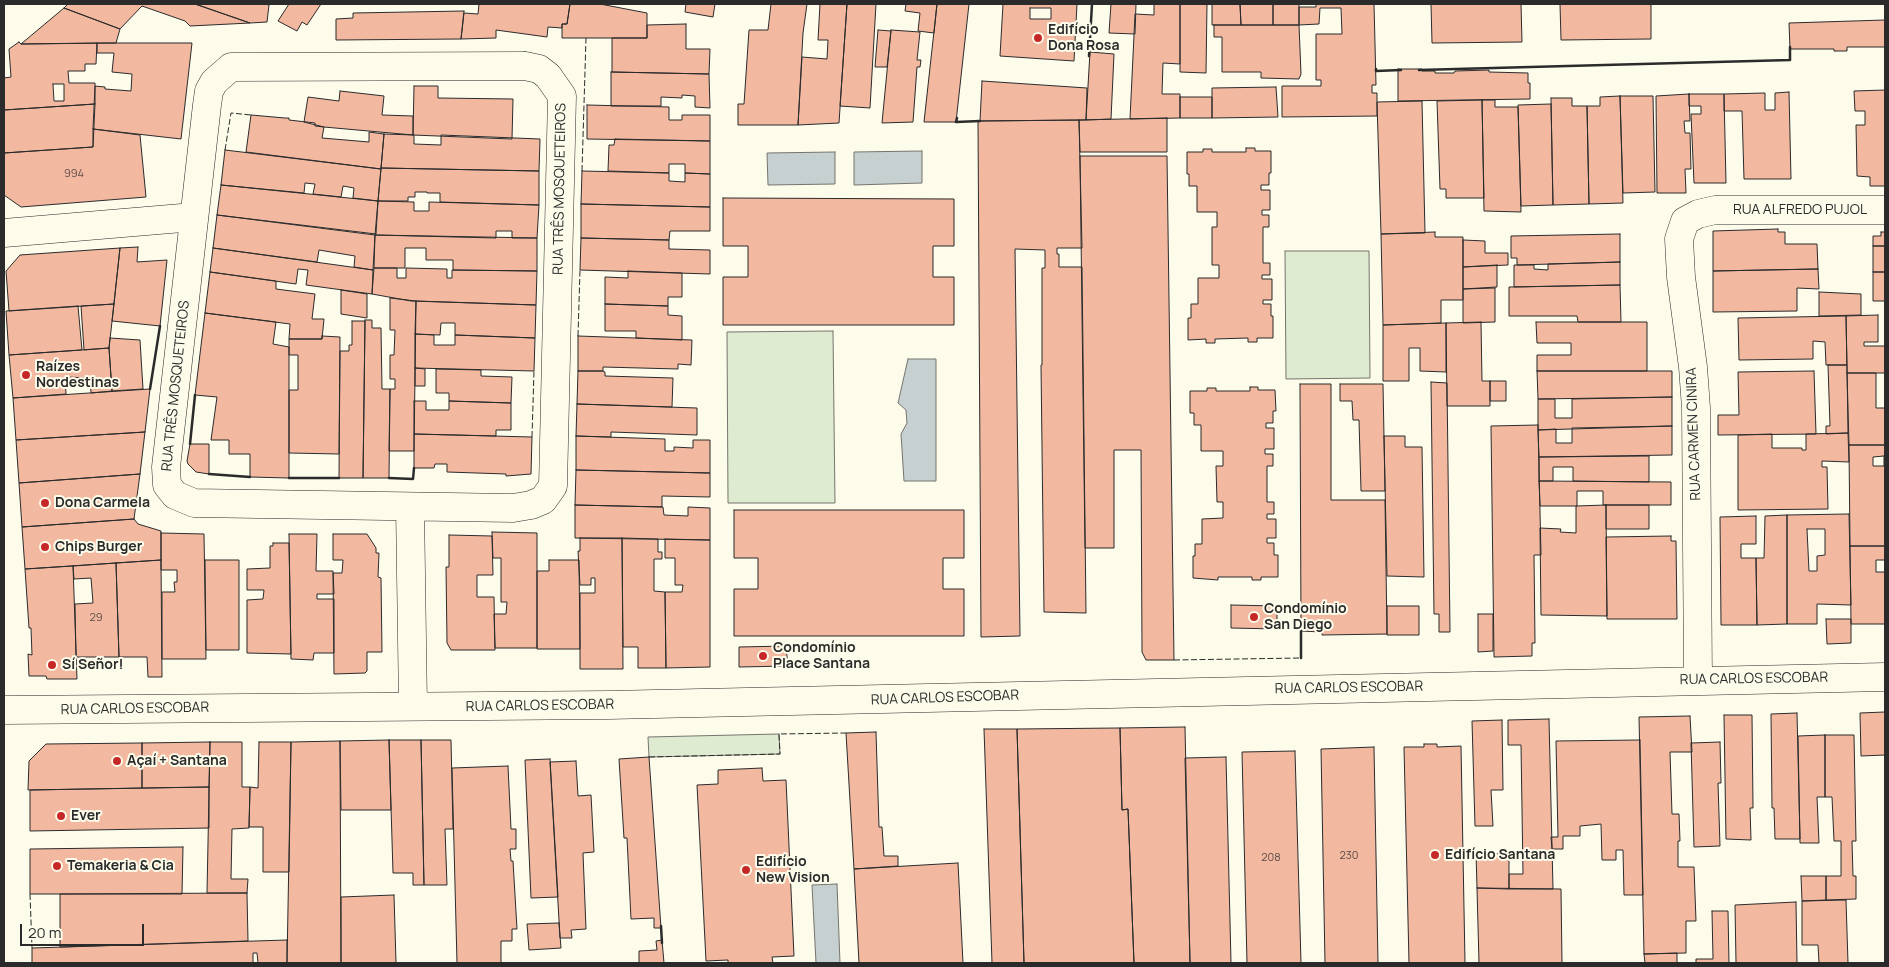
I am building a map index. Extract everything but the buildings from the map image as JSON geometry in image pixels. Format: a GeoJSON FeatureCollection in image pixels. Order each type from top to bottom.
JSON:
{"type":"FeatureCollection","features":[{"type":"Feature","properties":{"kind":"street","name":"RUA TRÊS MOSQUETEIROS"},"geometry":{"type":"LineString","coordinates":[[525,66],[540,69],[562,96],[553,486],[543,500],[531,505],[514,508],[410,507],[194,504],[174,495],[167,485],[166,467],[194,217],[209,91],[214,82],[231,67],[525,66]]}},
{"type":"Feature","properties":{"kind":"street","name":"RUA ALFREDO PUJOL"},"geometry":{"type":"LineString","coordinates":[[1715,210],[1885,210]]}},
{"type":"Feature","properties":{"kind":"street","name":"RUA CARMEN CINIRA"},"geometry":{"type":"LineString","coordinates":[[1698,681],[1696,408],[1693,367],[1681,277],[1679,239],[1685,221],[1698,214],[1715,210]]}},
{"type":"Feature","properties":{"kind":"street"},"geometry":{"type":"LineString","coordinates":[[4,233],[194,217]]}},
{"type":"Feature","properties":{"kind":"street"},"geometry":{"type":"LineString","coordinates":[[410,507],[413,706]]}},
{"type":"Feature","properties":{"kind":"street","name":"RUA CARLOS ESCOBAR"},"geometry":{"type":"LineString","coordinates":[[4,710],[609,705],[899,700],[1130,692],[1885,677]]}},
{"type":"Feature","properties":{"kind":"green space"},"geometry":{"type":"Polygon","coordinates":[[[1285,251],[1369,251],[1370,378],[1286,379],[1285,251]]]}},
{"type":"Feature","properties":{"kind":"green space"},"geometry":{"type":"Polygon","coordinates":[[[833,331],[835,503],[728,503],[727,332],[833,331]]]}},
{"type":"Feature","properties":{"kind":"green space"},"geometry":{"type":"Polygon","coordinates":[[[779,734],[780,754],[649,757],[648,737],[779,734]]]}},
{"type":"Feature","properties":{"kind":"shaded area"},"geometry":{"type":"Polygon","coordinates":[[[922,151],[922,183],[854,185],[854,152],[922,151]]]}},
{"type":"Feature","properties":{"kind":"shaded area"},"geometry":{"type":"Polygon","coordinates":[[[835,152],[835,184],[768,185],[767,153],[835,152]]]}},
{"type":"Feature","properties":{"kind":"shaded area"},"geometry":{"type":"Polygon","coordinates":[[[908,359],[936,359],[936,481],[904,481],[901,434],[907,423],[906,410],[898,403],[908,359]]]}},
{"type":"Feature","properties":{"kind":"shaded area"},"geometry":{"type":"Polygon","coordinates":[[[837,884],[840,963],[816,963],[812,885],[837,884]]]}},
{"type":"Feature","properties":{"kind":"fence"},"geometry":{"type":"LineString","coordinates":[[582,171],[586,38]]}},
{"type":"Feature","properties":{"kind":"fence"},"geometry":{"type":"LineString","coordinates":[[225,150],[231,113],[251,115]]}},
{"type":"Feature","properties":{"kind":"fence"},"geometry":{"type":"LineString","coordinates":[[578,336],[580,270]]}},
{"type":"Feature","properties":{"kind":"fence"},"geometry":{"type":"LineString","coordinates":[[532,437],[534,371]]}},
{"type":"Feature","properties":{"kind":"fence"},"geometry":{"type":"LineString","coordinates":[[1174,660],[1301,658]]}},
{"type":"Feature","properties":{"kind":"fence"},"geometry":{"type":"LineString","coordinates":[[649,757],[780,754],[779,734],[846,733]]}},
{"type":"Feature","properties":{"kind":"fence"},"geometry":{"type":"LineString","coordinates":[[30,894],[32,948]]}},
{"type":"Feature","properties":{"kind":"wall"},"geometry":{"type":"LineString","coordinates":[[1089,56],[1092,4]]}},
{"type":"Feature","properties":{"kind":"wall"},"geometry":{"type":"LineString","coordinates":[[1419,70],[1790,60],[1790,47]]}},
{"type":"Feature","properties":{"kind":"wall"},"geometry":{"type":"LineString","coordinates":[[1376,69],[1376,71],[1401,70]]}},
{"type":"Feature","properties":{"kind":"wall"},"geometry":{"type":"LineString","coordinates":[[957,118],[956,122],[980,121]]}},
{"type":"Feature","properties":{"kind":"wall"},"geometry":{"type":"LineString","coordinates":[[150,389],[160,326]]}},
{"type":"Feature","properties":{"kind":"wall"},"geometry":{"type":"LineString","coordinates":[[190,444],[195,395]]}},
{"type":"Feature","properties":{"kind":"wall"},"geometry":{"type":"LineString","coordinates":[[389,478],[413,479],[414,468]]}},
{"type":"Feature","properties":{"kind":"wall"},"geometry":{"type":"LineString","coordinates":[[209,474],[250,477]]}},
{"type":"Feature","properties":{"kind":"wall"},"geometry":{"type":"LineString","coordinates":[[289,478],[339,478]]}},
{"type":"Feature","properties":{"kind":"wall"},"geometry":{"type":"LineString","coordinates":[[1301,628],[1301,658]]}},
{"type":"Feature","properties":{"kind":"wall"},"geometry":{"type":"LineString","coordinates":[[661,926],[662,943]]}},
{"type":"Feature","properties":{"kind":"place","name":"Edifício Dona Rosa"},"geometry":{"type":"Point","coordinates":[1038,38]}},
{"type":"Feature","properties":{"kind":"place","name":"Raízes Nordestinas"},"geometry":{"type":"Point","coordinates":[26,375]}},
{"type":"Feature","properties":{"kind":"place","name":"Dona Carmela"},"geometry":{"type":"Point","coordinates":[45,503]}},
{"type":"Feature","properties":{"kind":"place","name":"Chips Burger"},"geometry":{"type":"Point","coordinates":[45,547]}},
{"type":"Feature","properties":{"kind":"place","name":"Condomínio San Diego"},"geometry":{"type":"Point","coordinates":[1254,617]}},
{"type":"Feature","properties":{"kind":"place","name":"Condomínio Place Santana"},"geometry":{"type":"Point","coordinates":[763,656]}},
{"type":"Feature","properties":{"kind":"place","name":"Sí Señor!"},"geometry":{"type":"Point","coordinates":[52,665]}},
{"type":"Feature","properties":{"kind":"place","name":"Açaí + Santana"},"geometry":{"type":"Point","coordinates":[117,761]}},
{"type":"Feature","properties":{"kind":"place","name":"Ever"},"geometry":{"type":"Point","coordinates":[61,816]}},
{"type":"Feature","properties":{"kind":"place","name":"Edifício Santana"},"geometry":{"type":"Point","coordinates":[1435,855]}},
{"type":"Feature","properties":{"kind":"place","name":"Temakeria & Cia"},"geometry":{"type":"Point","coordinates":[57,866]}},
{"type":"Feature","properties":{"kind":"place","name":"Edifício New Vision"},"geometry":{"type":"Point","coordinates":[746,870]}}]}
